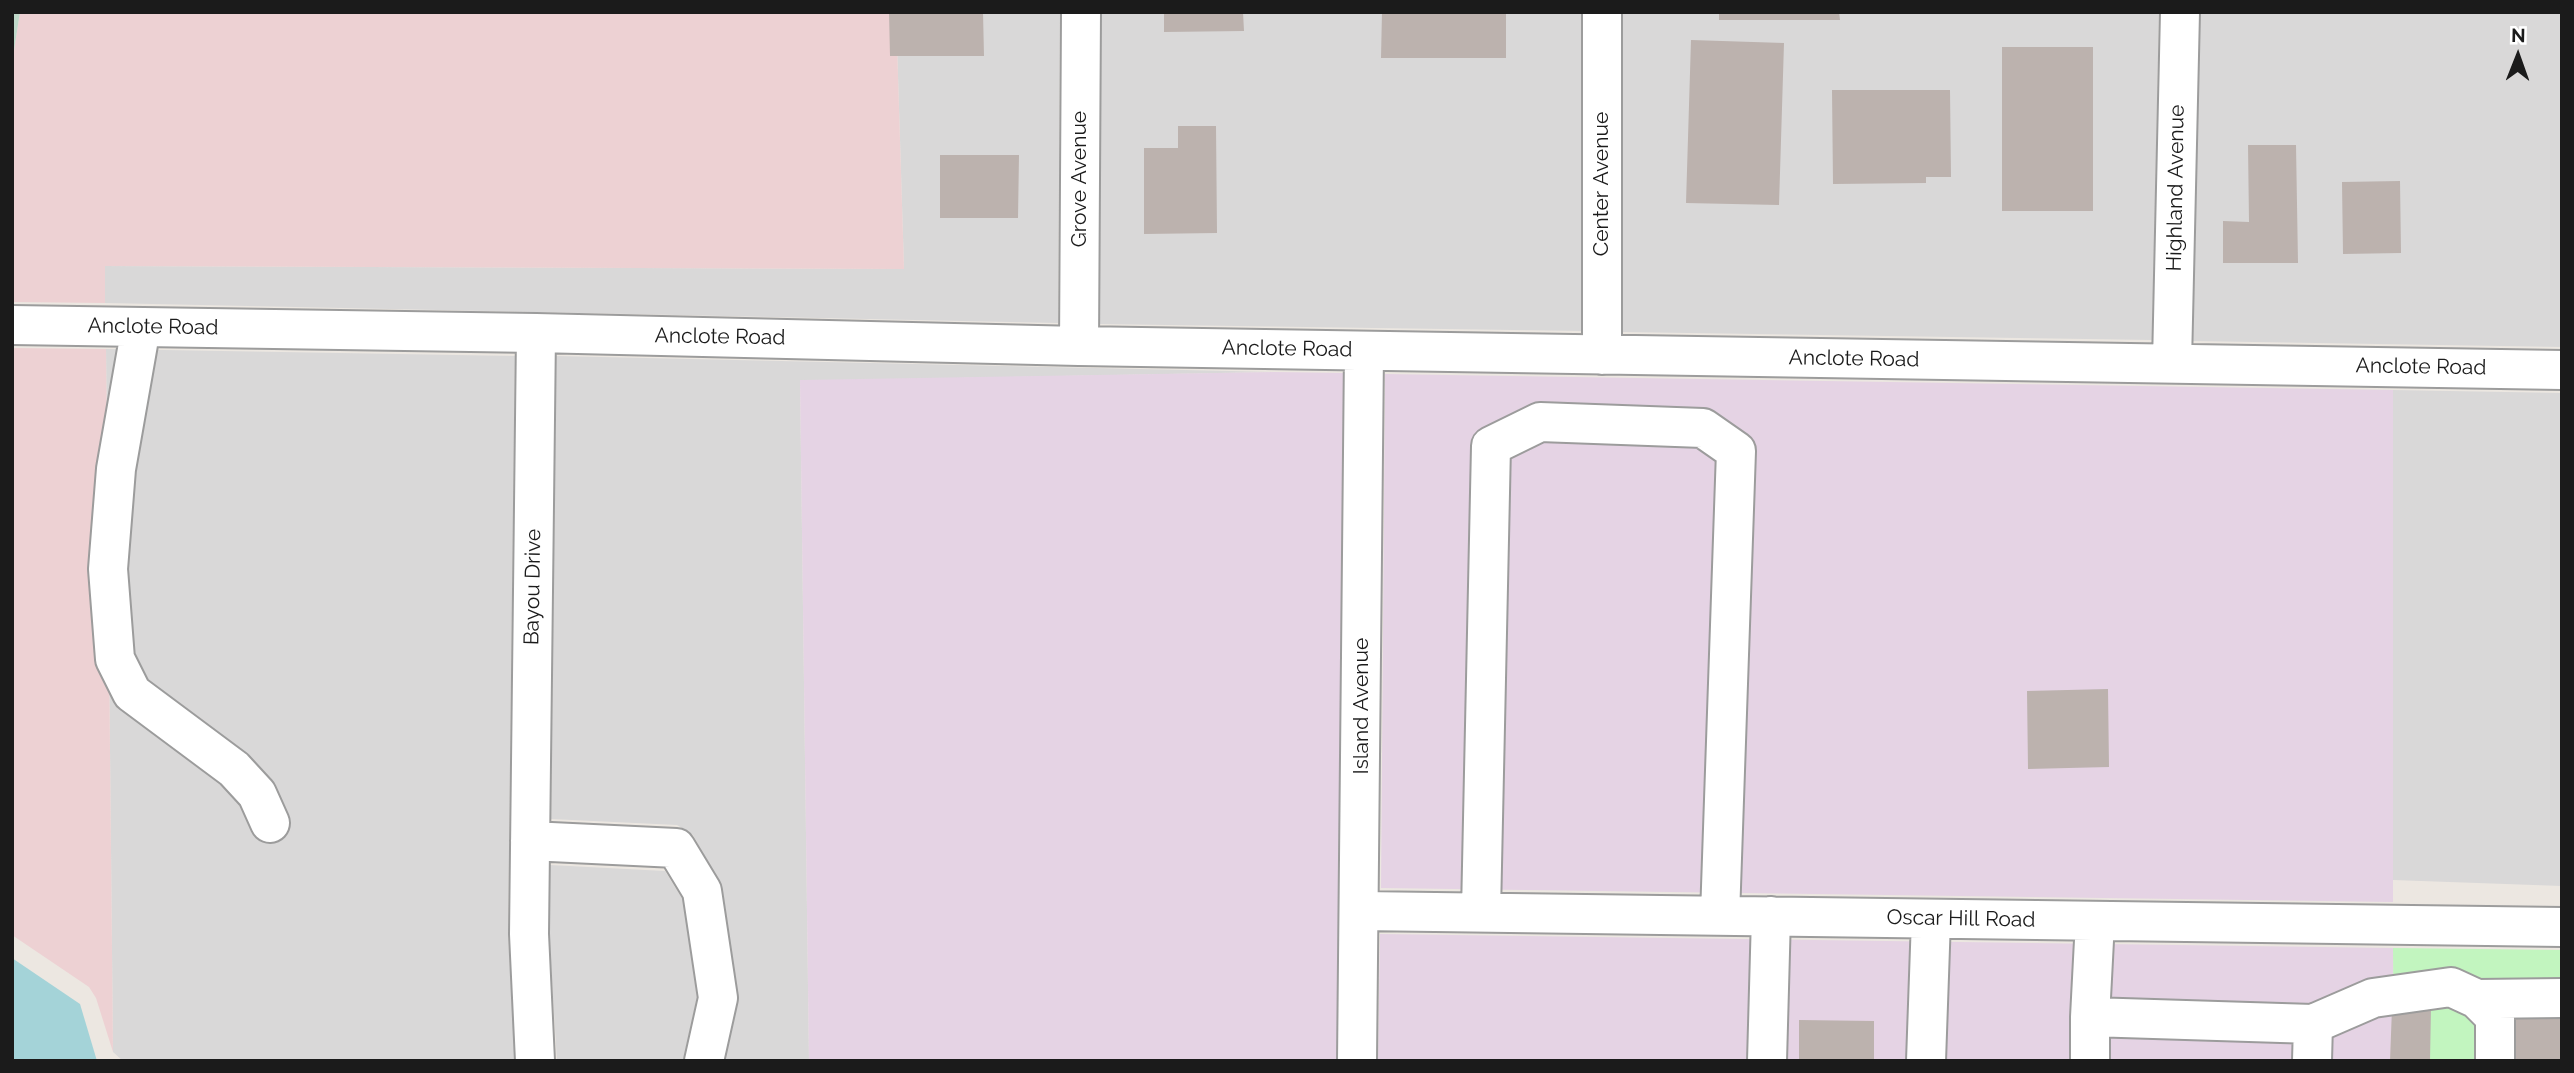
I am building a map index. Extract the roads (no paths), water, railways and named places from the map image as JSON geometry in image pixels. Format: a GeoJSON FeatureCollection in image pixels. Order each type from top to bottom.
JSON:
{"type":"FeatureCollection","features":[{"type":"Feature","properties":{"kind":"street","name":"Grove Avenue"},"geometry":{"type":"LineString","coordinates":[[1079,346],[1081,12]]}},
{"type":"Feature","properties":{"kind":"street","name":"Center Avenue"},"geometry":{"type":"LineString","coordinates":[[1602,12],[1602,355]]}},
{"type":"Feature","properties":{"kind":"street","name":"Highland Avenue"},"geometry":{"type":"LineString","coordinates":[[2172,363],[2180,12]]}},
{"type":"Feature","properties":{"kind":"street","name":"Anclote Road"},"geometry":{"type":"LineString","coordinates":[[12,325],[536,333],[1079,346],[2562,370]]}},
{"type":"Feature","properties":{"kind":"street"},"geometry":{"type":"LineString","coordinates":[[141,327],[116,469],[108,569],[115,659],[132,693],[234,769],[257,794],[270,823]]}},
{"type":"Feature","properties":{"kind":"street","name":"Bayou Drive"},"geometry":{"type":"LineString","coordinates":[[535,1061],[529,934],[536,333]]}},
{"type":"Feature","properties":{"kind":"street","name":"Island Avenue"},"geometry":{"type":"LineString","coordinates":[[1357,1061],[1364,351]]}},
{"type":"Feature","properties":{"kind":"street"},"geometry":{"type":"LineString","coordinates":[[1481,912],[1491,446],[1540,422],[1703,428],[1736,452],[1720,916]]}},
{"type":"Feature","properties":{"kind":"street"},"geometry":{"type":"LineString","coordinates":[[530,841],[676,849],[702,891],[718,998],[704,1061]]}},
{"type":"Feature","properties":{"kind":"street","name":"Oscar Hill Road"},"geometry":{"type":"LineString","coordinates":[[1360,911],[2562,927]]}},
{"type":"Feature","properties":{"kind":"street"},"geometry":{"type":"LineString","coordinates":[[1767,1053],[1771,916]]}},
{"type":"Feature","properties":{"kind":"street"},"geometry":{"type":"LineString","coordinates":[[1926,1053],[1931,919]]}},
{"type":"Feature","properties":{"kind":"street"},"geometry":{"type":"LineString","coordinates":[[2090,1061],[2095,921]]}},
{"type":"Feature","properties":{"kind":"street"},"geometry":{"type":"LineString","coordinates":[[2090,1017],[2313,1042],[2373,998],[2451,987],[2477,999],[2495,1017],[2495,1061]]}},
{"type":"Feature","properties":{"kind":"street"},"geometry":{"type":"LineString","coordinates":[[2477,999],[2562,998]]}},
{"type":"Feature","properties":{"kind":"water"},"geometry":{"type":"Polygon","coordinates":[[[12,958],[80,1004],[97,1061],[12,1061],[12,958]]]}}]}
